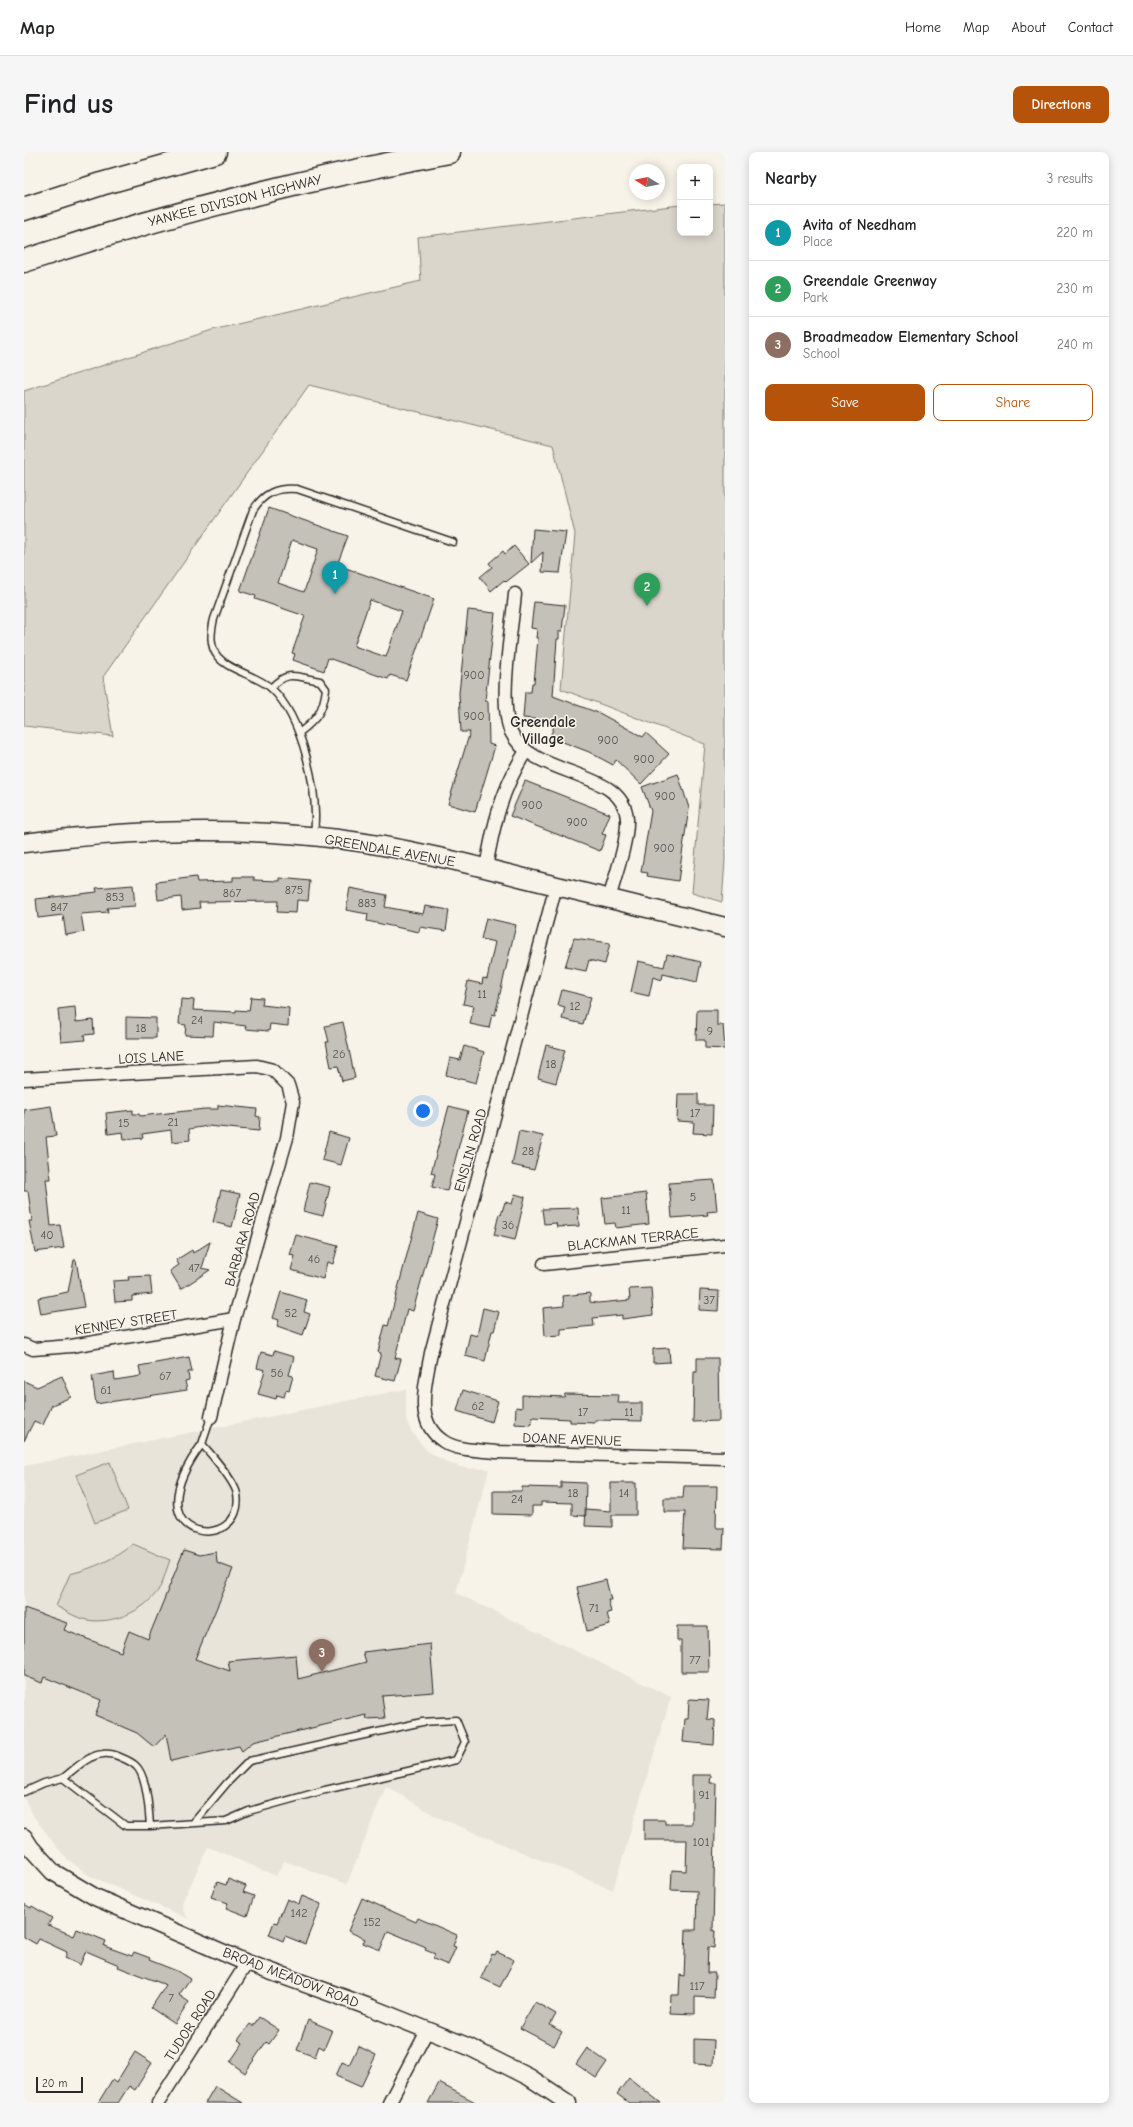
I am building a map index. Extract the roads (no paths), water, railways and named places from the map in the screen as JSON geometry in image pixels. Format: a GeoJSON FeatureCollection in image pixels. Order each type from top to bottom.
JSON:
{"type":"FeatureCollection","features":[{"type":"Feature","properties":{"kind":"highway"},"geometry":{"type":"LineString","coordinates":[[24,209],[101,184],[215,152]]}},
{"type":"Feature","properties":{"kind":"highway","name":"YANKEE DIVISION HIGHWAY"},"geometry":{"type":"LineString","coordinates":[[24,261],[123,229],[234,199],[347,172],[449,152]]}},
{"type":"Feature","properties":{"kind":"main road","name":"GREENDALE AVENUE"},"geometry":{"type":"LineString","coordinates":[[24,843],[83,836],[159,832],[241,832],[314,836],[388,846],[486,868],[725,927]]}},
{"type":"Feature","properties":{"kind":"street"},"geometry":{"type":"LineString","coordinates":[[515,594],[506,694],[506,714],[512,732],[526,751],[548,764],[605,786],[622,803],[625,811],[626,828],[609,899]]}},
{"type":"Feature","properties":{"kind":"street"},"geometry":{"type":"LineString","coordinates":[[486,868],[498,809],[509,779],[526,751]]}},
{"type":"Feature","properties":{"kind":"street","name":"ENSLIN ROAD"},"geometry":{"type":"LineString","coordinates":[[427,1424],[423,1399],[431,1353],[556,886]]}},
{"type":"Feature","properties":{"kind":"street","name":"LOIS LANE"},"geometry":{"type":"LineString","coordinates":[[24,1079],[257,1066],[273,1070],[277,1074]]}},
{"type":"Feature","properties":{"kind":"street","name":"BARBARA ROAD"},"geometry":{"type":"LineString","coordinates":[[211,1417],[234,1319],[287,1138],[293,1102],[288,1085],[277,1074]]}},
{"type":"Feature","properties":{"kind":"street","name":"BLACKMAN TERRACE"},"geometry":{"type":"LineString","coordinates":[[544,1264],[725,1245]]}},
{"type":"Feature","properties":{"kind":"street","name":"KENNEY STREET"},"geometry":{"type":"LineString","coordinates":[[24,1345],[33,1349],[71,1346],[234,1319]]}},
{"type":"Feature","properties":{"kind":"street","name":"DOANE AVENUE"},"geometry":{"type":"LineString","coordinates":[[427,1424],[443,1441],[463,1448],[496,1452],[725,1458]]}},
{"type":"Feature","properties":{"kind":"street","name":"BROAD MEADOW ROAD"},"geometry":{"type":"LineString","coordinates":[[24,1838],[53,1872],[94,1897],[247,1963],[372,2008],[467,2046],[529,2077],[568,2103]]}},
{"type":"Feature","properties":{"kind":"street","name":"TUDOR ROAD"},"geometry":{"type":"LineString","coordinates":[[158,2103],[247,1963]]}},
{"type":"Feature","properties":{"kind":"street"},"geometry":{"type":"LineString","coordinates":[[389,2103],[427,2031]]}},
{"type":"Feature","properties":{"kind":"lane"},"geometry":{"type":"LineString","coordinates":[[314,836],[314,794],[299,733],[291,714],[271,688],[220,659],[216,653],[211,638],[214,619],[248,520],[264,496],[279,489],[297,489],[453,542]]}},
{"type":"Feature","properties":{"kind":"lane"},"geometry":{"type":"LineString","coordinates":[[271,688],[280,678],[288,675],[320,681],[326,689],[324,704],[315,720],[299,733]]}},
{"type":"Feature","properties":{"kind":"lane"},"geometry":{"type":"LineString","coordinates":[[202,1444],[219,1464],[237,1493],[237,1507],[233,1517],[224,1528],[204,1532],[184,1524],[178,1513],[177,1502],[182,1478],[188,1463],[202,1444],[211,1417]]}},
{"type":"Feature","properties":{"kind":"lane"},"geometry":{"type":"LineString","coordinates":[[63,1778],[126,1826],[226,1821],[249,1811],[326,1790],[456,1760],[466,1742],[456,1720],[422,1722],[250,1761],[227,1783],[194,1822]]}},
{"type":"Feature","properties":{"kind":"lane"},"geometry":{"type":"LineString","coordinates":[[24,1792],[44,1783],[63,1778],[90,1758],[103,1753],[116,1755],[127,1760],[141,1772],[147,1798],[150,1826]]}},
{"type":"Feature","properties":{"kind":"place","name":"Avita of Needham"},"geometry":{"type":"Point","coordinates":[335,594]}},
{"type":"Feature","properties":{"kind":"place","name":"Greendale Greenway"},"geometry":{"type":"Point","coordinates":[647,606]}},
{"type":"Feature","properties":{"kind":"place","name":"Broadmeadow Elementary School"},"geometry":{"type":"Point","coordinates":[322,1672]}},
{"type":"Feature","properties":{"kind":"district","name":"Greendale Village"},"geometry":{"type":"Point","coordinates":[543,730]}}]}
